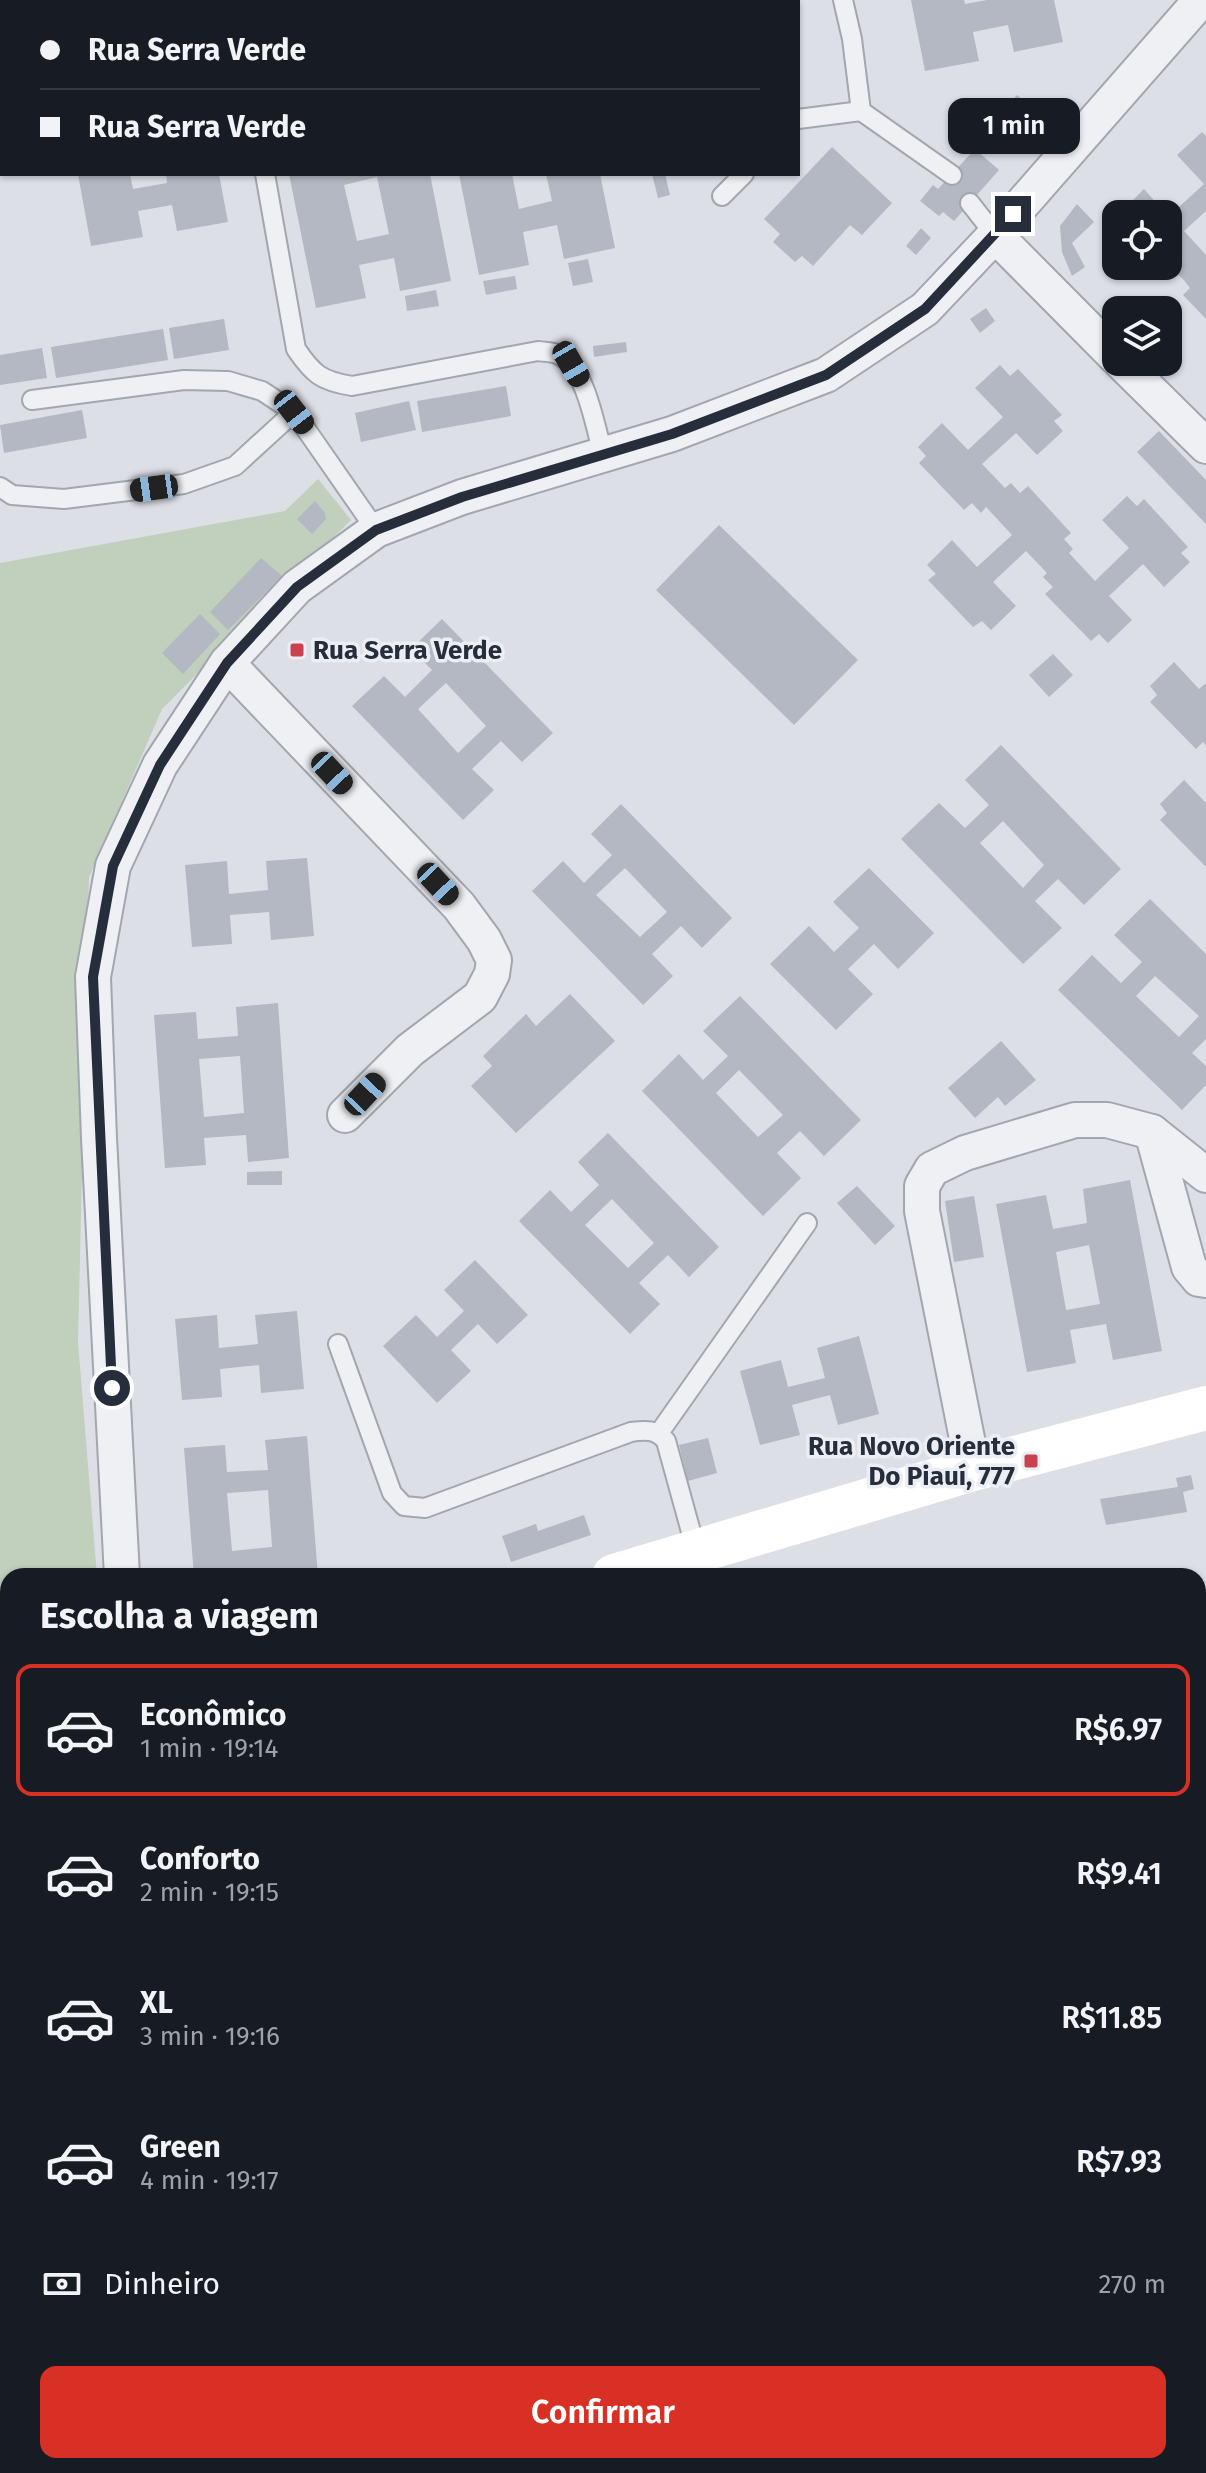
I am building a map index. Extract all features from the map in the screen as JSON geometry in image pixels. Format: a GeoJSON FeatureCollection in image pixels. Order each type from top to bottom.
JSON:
{"type":"FeatureCollection","features":[{"type":"Feature","properties":{"kind":"street"},"geometry":{"type":"LineString","coordinates":[[122,1568],[93,977],[113,866],[160,765],[227,663],[297,587],[376,530],[462,497],[672,434],[826,375],[925,309],[995,235],[1201,0]]}},
{"type":"Feature","properties":{"kind":"street"},"geometry":{"type":"LineString","coordinates":[[995,235],[1102,343]]}},
{"type":"Feature","properties":{"kind":"street"},"geometry":{"type":"LineString","coordinates":[[1135,376],[1206,446]]}},
{"type":"Feature","properties":{"kind":"street"},"geometry":{"type":"LineString","coordinates":[[227,663],[459,906],[484,940],[494,960],[492,974],[480,997],[410,1050],[345,1115]]}},
{"type":"Feature","properties":{"kind":"street"},"geometry":{"type":"LineString","coordinates":[[973,1469],[922,1211],[922,1186],[932,1169],[965,1153],[1075,1120],[1107,1120],[1152,1132],[1206,1175]]}},
{"type":"Feature","properties":{"kind":"street"},"geometry":{"type":"LineString","coordinates":[[1152,1132],[1189,1267],[1199,1279],[1206,1280]]}},
{"type":"Feature","properties":{"kind":"street"},"geometry":{"type":"LineString","coordinates":[[639,1568],[973,1469],[1206,1408]]}},
{"type":"Feature","properties":{"kind":"lane"},"geometry":{"type":"LineString","coordinates":[[843,0],[852,39],[861,111]]}},
{"type":"Feature","properties":{"kind":"lane"},"geometry":{"type":"LineString","coordinates":[[800,119],[861,111],[952,175]]}},
{"type":"Feature","properties":{"kind":"lane"},"geometry":{"type":"LineString","coordinates":[[265,176],[296,349],[309,368],[327,382],[352,386],[538,351],[557,354],[571,364],[582,382],[603,454]]}},
{"type":"Feature","properties":{"kind":"lane"},"geometry":{"type":"LineString","coordinates":[[722,196],[742,176]]}},
{"type":"Feature","properties":{"kind":"lane"},"geometry":{"type":"LineString","coordinates":[[970,203],[995,235]]}},
{"type":"Feature","properties":{"kind":"lane"},"geometry":{"type":"LineString","coordinates":[[32,400],[184,380],[228,381],[262,391],[294,412],[376,530]]}},
{"type":"Feature","properties":{"kind":"lane"},"geometry":{"type":"LineString","coordinates":[[0,487],[12,495],[64,499],[184,484],[235,466],[294,412]]}},
{"type":"Feature","properties":{"kind":"lane"},"geometry":{"type":"LineString","coordinates":[[659,1433],[807,1223]]}},
{"type":"Feature","properties":{"kind":"lane"},"geometry":{"type":"LineString","coordinates":[[338,1344],[392,1493],[404,1506],[425,1508],[631,1432],[647,1430],[659,1433],[666,1441],[696,1550]]}},
{"type":"Feature","properties":{"kind":"green space"},"geometry":{"type":"Polygon","coordinates":[[[318,479],[351,520],[162,709],[89,877],[78,1342],[96,1568],[0,1568],[0,563],[285,511],[318,479]]]}},
{"type":"Feature","properties":{"kind":"building"},"geometry":{"type":"Polygon","coordinates":[[[911,0],[964,0],[965,4],[987,0],[1054,0],[1063,42],[1014,52],[1008,25],[973,32],[979,61],[925,71],[911,0]]]}},
{"type":"Feature","properties":{"kind":"building"},"geometry":{"type":"Polygon","coordinates":[[[1017,95],[1035,111],[1019,129],[1002,113],[1017,95]]]}},
{"type":"Feature","properties":{"kind":"building"},"geometry":{"type":"Polygon","coordinates":[[[1202,132],[1206,136],[1206,211],[1184,231],[1206,255],[1206,319],[1183,295],[1190,288],[1182,278],[1182,204],[1204,184],[1177,155],[1202,132]]]}},
{"type":"Feature","properties":{"kind":"building"},"geometry":{"type":"Polygon","coordinates":[[[832,147],[892,203],[862,235],[850,225],[813,266],[802,256],[795,262],[773,242],[780,234],[764,219],[832,147]]]}},
{"type":"Feature","properties":{"kind":"building"},"geometry":{"type":"Polygon","coordinates":[[[975,149],[999,170],[954,221],[943,212],[939,216],[920,201],[933,185],[938,189],[975,149]]]}},
{"type":"Feature","properties":{"kind":"building"},"geometry":{"type":"Polygon","coordinates":[[[78,176],[130,176],[133,189],[167,183],[166,176],[219,176],[228,222],[177,231],[172,205],[138,211],[143,237],[91,246],[78,176]]]}},
{"type":"Feature","properties":{"kind":"building"},"geometry":{"type":"Polygon","coordinates":[[[289,176],[430,176],[451,281],[400,291],[394,258],[359,265],[366,298],[316,308],[289,176]],[[377,177],[344,185],[357,241],[389,234],[377,177]]]}},
{"type":"Feature","properties":{"kind":"building"},"geometry":{"type":"Polygon","coordinates":[[[459,176],[512,176],[519,209],[552,201],[546,176],[600,176],[615,248],[564,259],[557,225],[523,232],[529,265],[479,275],[459,176]]]}},
{"type":"Feature","properties":{"kind":"building"},"geometry":{"type":"Polygon","coordinates":[[[652,176],[665,176],[670,195],[658,198],[652,176]]]}},
{"type":"Feature","properties":{"kind":"building"},"geometry":{"type":"Polygon","coordinates":[[[1144,189],[1154,200],[1133,200],[1144,189]]]}},
{"type":"Feature","properties":{"kind":"building"},"geometry":{"type":"Polygon","coordinates":[[[1077,204],[1094,222],[1072,243],[1085,267],[1072,276],[1062,252],[1060,226],[1077,204]]]}},
{"type":"Feature","properties":{"kind":"building"},"geometry":{"type":"Polygon","coordinates":[[[921,228],[931,238],[916,255],[906,246],[921,228]]]}},
{"type":"Feature","properties":{"kind":"building"},"geometry":{"type":"Polygon","coordinates":[[[588,259],[593,282],[573,286],[568,263],[588,259]]]}},
{"type":"Feature","properties":{"kind":"building"},"geometry":{"type":"Polygon","coordinates":[[[515,276],[517,289],[486,295],[483,281],[515,276]]]}},
{"type":"Feature","properties":{"kind":"building"},"geometry":{"type":"Polygon","coordinates":[[[436,290],[439,306],[407,311],[405,296],[436,290]]]}},
{"type":"Feature","properties":{"kind":"building"},"geometry":{"type":"Polygon","coordinates":[[[986,308],[995,321],[980,333],[970,319],[986,308]]]}},
{"type":"Feature","properties":{"kind":"building"},"geometry":{"type":"Polygon","coordinates":[[[224,319],[229,350],[174,359],[169,328],[224,319]]]}},
{"type":"Feature","properties":{"kind":"building"},"geometry":{"type":"Polygon","coordinates":[[[163,329],[168,360],[56,378],[51,347],[163,329]]]}},
{"type":"Feature","properties":{"kind":"building"},"geometry":{"type":"Polygon","coordinates":[[[626,342],[627,352],[594,357],[593,346],[626,342]]]}},
{"type":"Feature","properties":{"kind":"building"},"geometry":{"type":"Polygon","coordinates":[[[42,348],[47,378],[0,385],[0,355],[42,348]]]}},
{"type":"Feature","properties":{"kind":"building"},"geometry":{"type":"Polygon","coordinates":[[[1000,365],[1010,376],[1018,369],[1062,415],[1054,421],[1063,431],[1037,455],[1016,433],[982,464],[1005,488],[1011,483],[1020,493],[1028,486],[1071,533],[1064,539],[1073,549],[1069,553],[1095,581],[1129,548],[1102,520],[1127,496],[1137,506],[1144,499],[1188,547],[1181,553],[1190,562],[1164,587],[1143,564],[1109,596],[1132,620],[1108,643],[1099,634],[1091,641],[1045,594],[1053,587],[1043,577],[1047,573],[1026,551],[993,582],[1016,606],[991,630],[982,621],[973,627],[928,580],[936,574],[927,565],[952,540],[977,567],[1012,535],[986,507],[981,513],[972,503],[964,510],[919,463],[926,456],[918,447],[942,423],[968,450],[1003,417],[975,388],[1000,365]]]}},
{"type":"Feature","properties":{"kind":"building"},"geometry":{"type":"Polygon","coordinates":[[[506,386],[511,416],[422,432],[417,401],[506,386]]]}},
{"type":"Feature","properties":{"kind":"building"},"geometry":{"type":"Polygon","coordinates":[[[409,401],[416,430],[361,442],[355,413],[409,401]]]}},
{"type":"Feature","properties":{"kind":"building"},"geometry":{"type":"Polygon","coordinates":[[[82,410],[87,438],[4,453],[0,425],[82,410]]]}},
{"type":"Feature","properties":{"kind":"building"},"geometry":{"type":"Polygon","coordinates":[[[1159,431],[1206,480],[1206,524],[1137,452],[1159,431]]]}},
{"type":"Feature","properties":{"kind":"building"},"geometry":{"type":"Polygon","coordinates":[[[315,501],[326,519],[312,534],[297,519],[315,501]]]}},
{"type":"Feature","properties":{"kind":"building"},"geometry":{"type":"Polygon","coordinates":[[[719,525],[858,660],[794,725],[656,590],[719,525]]]}},
{"type":"Feature","properties":{"kind":"building"},"geometry":{"type":"Polygon","coordinates":[[[261,558],[282,576],[228,630],[210,612],[261,558]]]}},
{"type":"Feature","properties":{"kind":"building"},"geometry":{"type":"Polygon","coordinates":[[[200,614],[220,634],[183,674],[162,653],[200,614]]]}},
{"type":"Feature","properties":{"kind":"building"},"geometry":{"type":"Polygon","coordinates":[[[442,619],[553,733],[522,762],[501,741],[472,769],[494,790],[463,820],[352,706],[384,676],[405,697],[432,670],[411,649],[442,619]],[[446,683],[418,709],[458,753],[486,726],[446,683]]]}},
{"type":"Feature","properties":{"kind":"building"},"geometry":{"type":"Polygon","coordinates":[[[1053,654],[1073,675],[1049,697],[1029,675],[1053,654]]]}},
{"type":"Feature","properties":{"kind":"building"},"geometry":{"type":"Polygon","coordinates":[[[1174,662],[1199,689],[1206,683],[1206,745],[1203,742],[1196,749],[1150,702],[1157,695],[1150,686],[1174,662]]]}},
{"type":"Feature","properties":{"kind":"building"},"geometry":{"type":"Polygon","coordinates":[[[1001,745],[1121,869],[1084,905],[1058,879],[1035,901],[1062,928],[1023,964],[901,839],[939,803],[965,828],[989,805],[965,780],[1001,745]],[[1003,821],[980,843],[1023,888],[1044,865],[1003,821]]]}},
{"type":"Feature","properties":{"kind":"building"},"geometry":{"type":"Polygon","coordinates":[[[1184,780],[1206,803],[1206,867],[1160,820],[1167,813],[1160,804],[1184,780]]]}},
{"type":"Feature","properties":{"kind":"building"},"geometry":{"type":"Polygon","coordinates":[[[621,804],[732,918],[702,948],[681,926],[652,954],[673,976],[643,1005],[532,891],[563,861],[584,883],[612,855],[591,834],[621,804]],[[625,868],[596,895],[640,937],[667,912],[625,868]]]}},
{"type":"Feature","properties":{"kind":"building"},"geometry":{"type":"Polygon","coordinates":[[[307,858],[314,936],[271,940],[269,912],[230,915],[232,944],[192,947],[185,865],[227,861],[229,894],[268,890],[266,861],[307,858]]]}},
{"type":"Feature","properties":{"kind":"building"},"geometry":{"type":"Polygon","coordinates":[[[869,868],[934,933],[898,969],[874,944],[848,969],[873,994],[836,1030],[770,964],[809,926],[834,952],[859,928],[833,902],[869,868]]]}},
{"type":"Feature","properties":{"kind":"building"},"geometry":{"type":"Polygon","coordinates":[[[1150,899],[1206,954],[1206,1039],[1192,1053],[1206,1066],[1206,1085],[1182,1110],[1058,990],[1092,955],[1121,983],[1142,962],[1114,935],[1150,899]],[[1155,976],[1136,996],[1179,1037],[1199,1016],[1155,976]]]}},
{"type":"Feature","properties":{"kind":"building"},"geometry":{"type":"Polygon","coordinates":[[[570,994],[615,1041],[516,1133],[471,1086],[492,1066],[483,1056],[526,1014],[536,1026],[570,994]]]}},
{"type":"Feature","properties":{"kind":"building"},"geometry":{"type":"Polygon","coordinates":[[[740,996],[861,1120],[824,1156],[800,1131],[777,1153],[801,1178],[763,1216],[642,1091],[679,1054],[703,1080],[728,1056],[703,1031],[740,996]],[[739,1070],[716,1093],[758,1137],[783,1115],[739,1070]]]}},
{"type":"Feature","properties":{"kind":"building"},"geometry":{"type":"Polygon","coordinates":[[[278,1003],[289,1158],[248,1162],[246,1135],[204,1138],[206,1165],[165,1168],[154,1015],[196,1012],[198,1039],[238,1036],[236,1007],[278,1003]],[[240,1056],[199,1059],[204,1117],[244,1113],[240,1056]]]}},
{"type":"Feature","properties":{"kind":"building"},"geometry":{"type":"Polygon","coordinates":[[[1001,1041],[1036,1080],[1005,1106],[998,1097],[975,1118],[948,1088],[1001,1041]]]}},
{"type":"Feature","properties":{"kind":"building"},"geometry":{"type":"Polygon","coordinates":[[[608,1133],[719,1247],[689,1277],[668,1255],[639,1283],[660,1304],[630,1334],[519,1221],[550,1190],[571,1212],[599,1185],[578,1162],[608,1133]],[[612,1199],[585,1225],[628,1268],[654,1243],[612,1199]]]}},
{"type":"Feature","properties":{"kind":"building"},"geometry":{"type":"Polygon","coordinates":[[[282,1171],[282,1185],[247,1185],[247,1172],[282,1171]]]}},
{"type":"Feature","properties":{"kind":"building"},"geometry":{"type":"Polygon","coordinates":[[[1130,1180],[1162,1351],[1113,1360],[1106,1324],[1070,1330],[1076,1363],[1027,1372],[996,1204],[1046,1195],[1053,1229],[1087,1223],[1083,1189],[1130,1180]],[[1089,1245],[1056,1252],[1066,1310],[1100,1304],[1089,1245]]]}},
{"type":"Feature","properties":{"kind":"building"},"geometry":{"type":"Polygon","coordinates":[[[857,1186],[895,1226],[875,1245],[837,1203],[857,1186]]]}},
{"type":"Feature","properties":{"kind":"building"},"geometry":{"type":"Polygon","coordinates":[[[974,1196],[984,1257],[954,1262],[945,1201],[974,1196]]]}},
{"type":"Feature","properties":{"kind":"building"},"geometry":{"type":"Polygon","coordinates":[[[475,1260],[528,1315],[497,1344],[478,1324],[451,1350],[471,1371],[437,1403],[383,1346],[416,1315],[437,1337],[464,1311],[444,1290],[475,1260]]]}},
{"type":"Feature","properties":{"kind":"building"},"geometry":{"type":"Polygon","coordinates":[[[297,1311],[304,1389],[261,1393],[259,1365],[220,1369],[222,1397],[182,1400],[175,1319],[217,1315],[219,1348],[258,1344],[255,1315],[297,1311]]]}},
{"type":"Feature","properties":{"kind":"building"},"geometry":{"type":"Polygon","coordinates":[[[859,1336],[879,1414],[838,1425],[830,1395],[792,1405],[800,1435],[760,1445],[740,1371],[781,1360],[788,1387],[825,1378],[817,1348],[859,1336]]]}},
{"type":"Feature","properties":{"kind":"building"},"geometry":{"type":"Polygon","coordinates":[[[307,1436],[317,1568],[193,1568],[184,1448],[225,1445],[227,1472],[268,1470],[265,1440],[307,1436]],[[268,1490],[227,1493],[232,1551],[272,1547],[268,1490]]]}},
{"type":"Feature","properties":{"kind":"building"},"geometry":{"type":"Polygon","coordinates":[[[708,1438],[717,1473],[688,1481],[679,1445],[708,1438]]]}},
{"type":"Feature","properties":{"kind":"building"},"geometry":{"type":"Polygon","coordinates":[[[1191,1475],[1194,1489],[1183,1492],[1187,1512],[1106,1525],[1100,1499],[1178,1487],[1176,1478],[1191,1475]]]}},
{"type":"Feature","properties":{"kind":"building"},"geometry":{"type":"Polygon","coordinates":[[[584,1515],[591,1535],[511,1562],[502,1536],[536,1524],[538,1531],[584,1515]]]}},
{"type":"Feature","properties":{"kind":"place","name":"Rua Serra Verde"},"geometry":{"type":"Point","coordinates":[297,650]}},
{"type":"Feature","properties":{"kind":"place","name":"Rua Novo Oriente Do Piauí, 777"},"geometry":{"type":"Point","coordinates":[1031,1461]}},
{"type":"Feature","properties":{"kind":"route"},"geometry":{"type":"LineString","coordinates":[[112,1388],[93,977],[113,866],[160,765],[227,663],[297,587],[376,530],[462,497],[672,434],[826,375],[925,309],[1013,214]]}}]}
